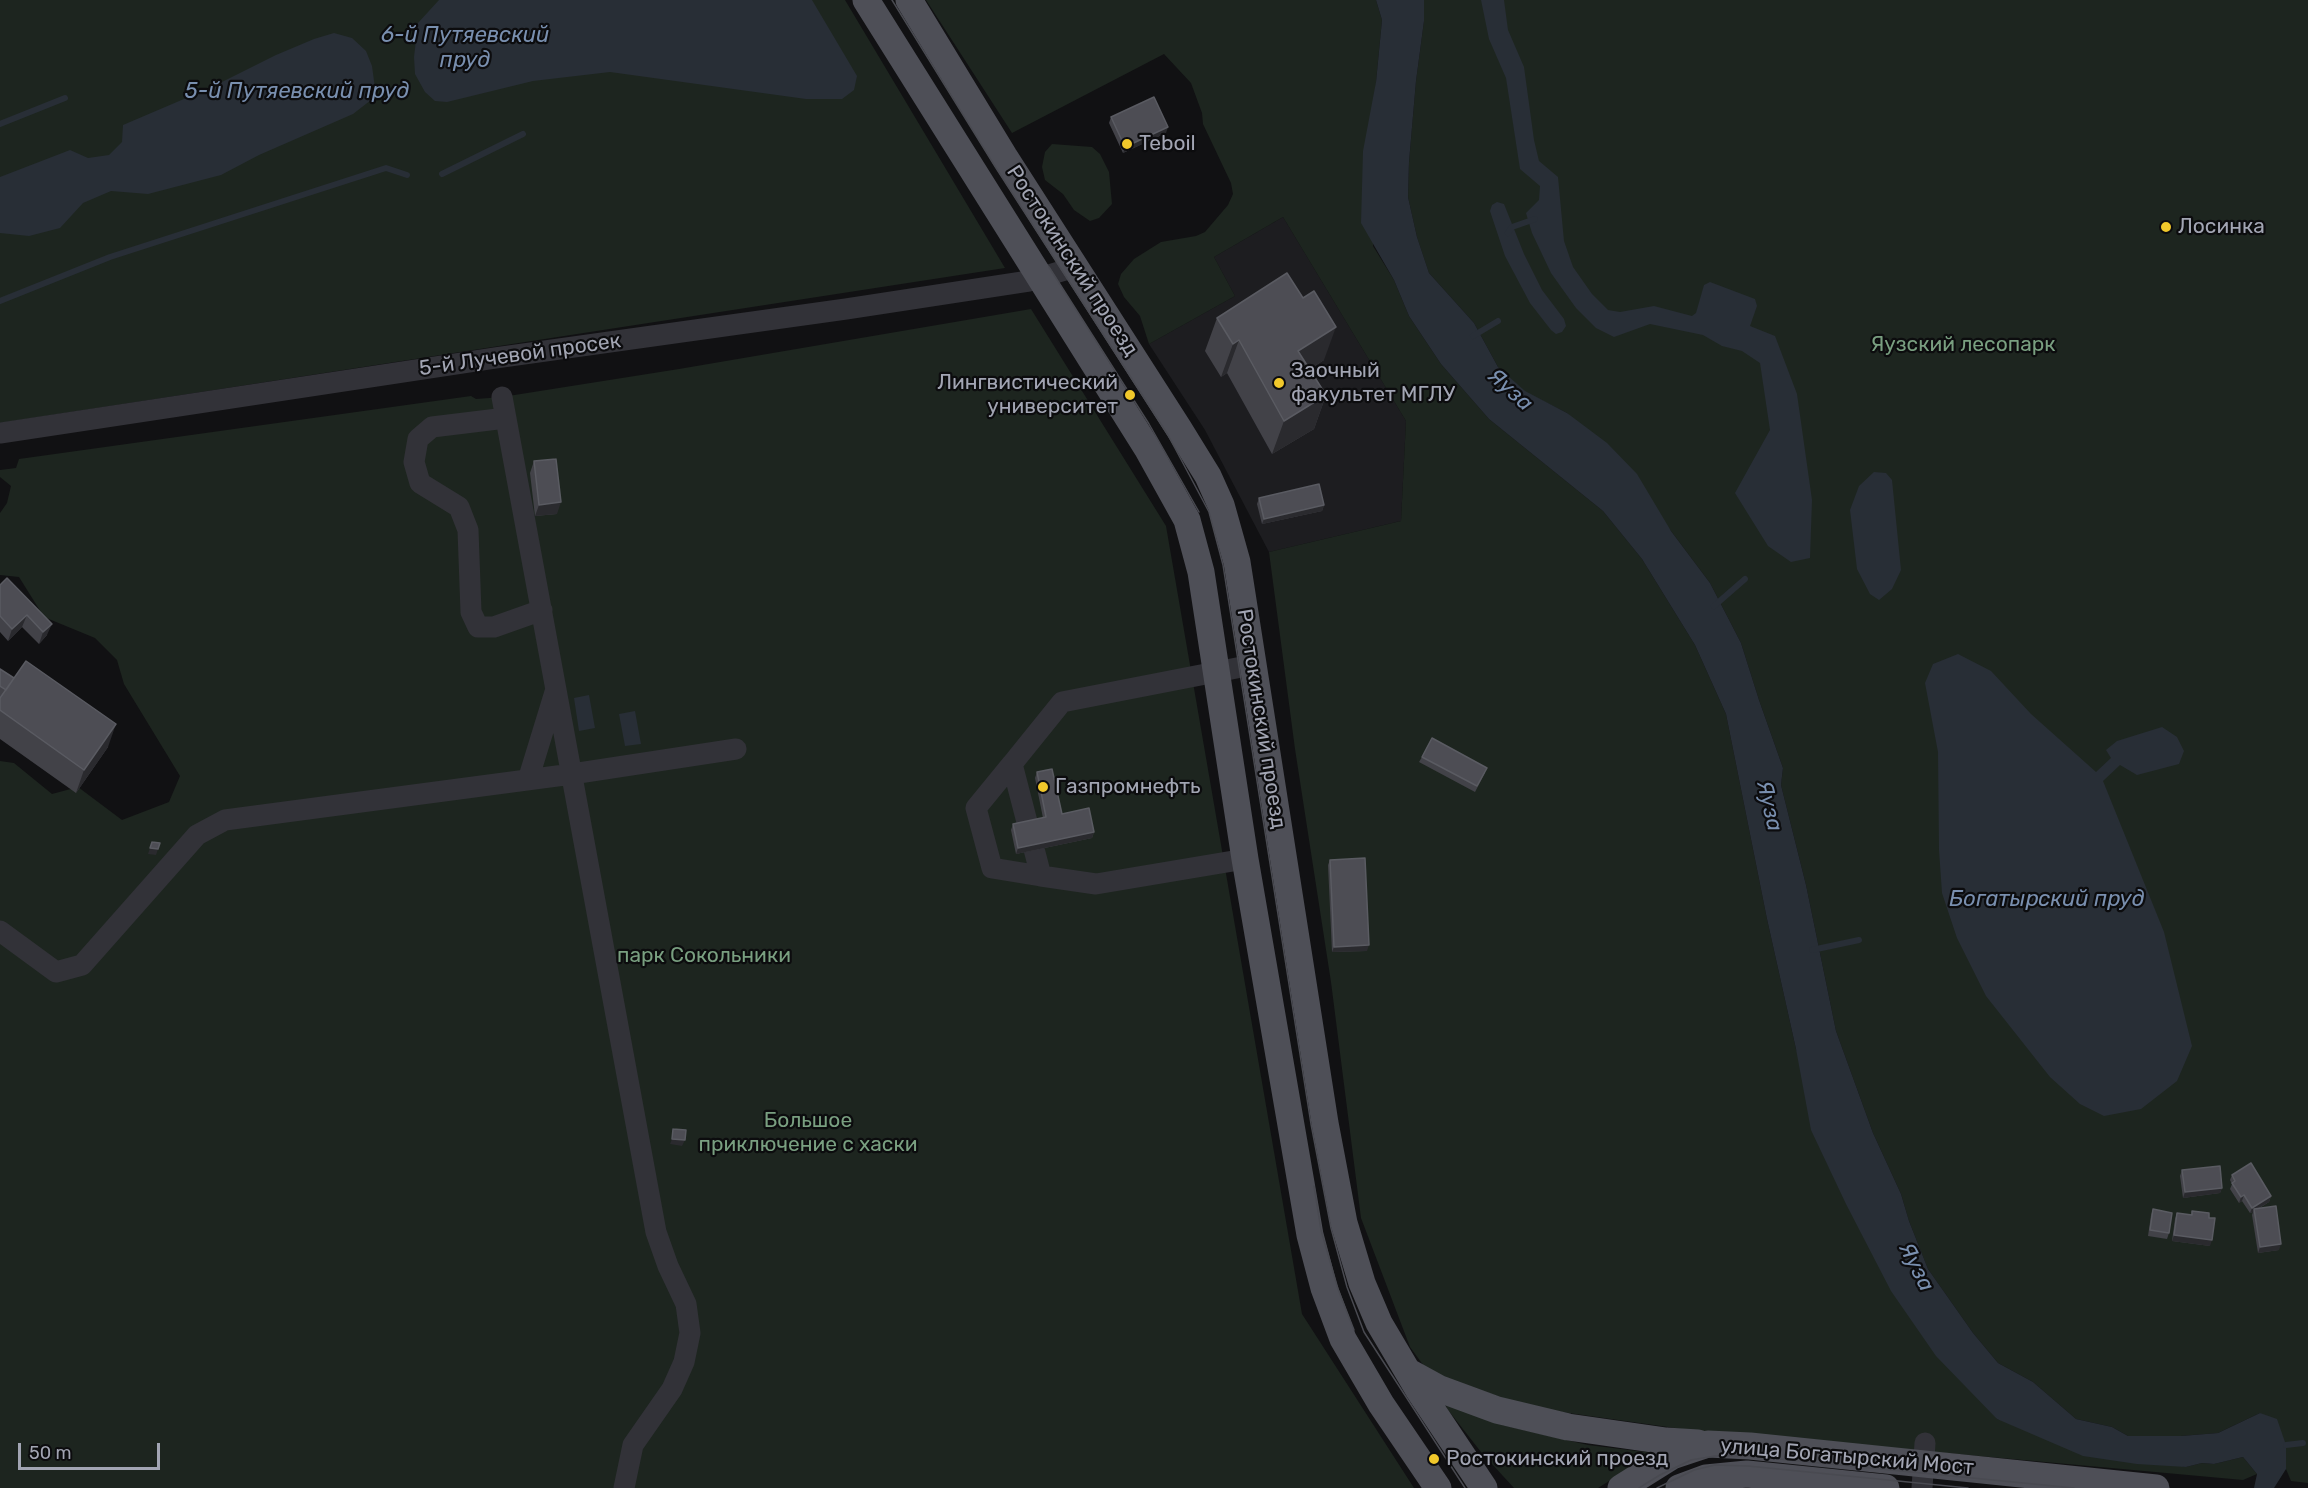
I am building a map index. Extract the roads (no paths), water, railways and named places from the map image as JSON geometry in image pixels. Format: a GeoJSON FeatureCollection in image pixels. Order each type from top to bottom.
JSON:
{"type":"FeatureCollection","features":[{"type":"Feature","properties":{"kind":"main road","name":"Ростокинский проезд"},"geometry":{"type":"LineString","coordinates":[[866,0],[1147,448],[1187,520],[1201,572],[1245,859],[1310,1235],[1324,1288],[1343,1339],[1360,1370],[1438,1488]]}},
{"type":"Feature","properties":{"kind":"main road","name":"Ростокинский проезд"},"geometry":{"type":"LineString","coordinates":[[909,0],[1179,429],[1208,476],[1216,496],[1237,562],[1324,1123],[1344,1223],[1362,1283],[1379,1323],[1406,1370],[1484,1488]]}},
{"type":"Feature","properties":{"kind":"main road"},"geometry":{"type":"LineString","coordinates":[[1406,1370],[1440,1389],[1497,1410],[1568,1427],[1666,1441],[1708,1444]]}},
{"type":"Feature","properties":{"kind":"main road","name":"улица Богатырский Мост"},"geometry":{"type":"LineString","coordinates":[[1621,1488],[1672,1456],[1708,1444],[1750,1446],[2156,1488]]}},
{"type":"Feature","properties":{"kind":"main road","name":"улица Богатырский Мост"},"geometry":{"type":"LineString","coordinates":[[1679,1488],[1706,1478],[1747,1474],[1886,1488]]}},
{"type":"Feature","properties":{"kind":"street","name":"5-й Лучевой просек"},"geometry":{"type":"LineString","coordinates":[[0,432],[495,358],[846,309],[1040,278],[1075,267]]}},
{"type":"Feature","properties":{"kind":"street"},"geometry":{"type":"LineString","coordinates":[[502,397],[656,1232],[668,1266],[686,1304],[690,1333],[684,1362],[672,1389],[633,1445],[624,1488]]}},
{"type":"Feature","properties":{"kind":"street"},"geometry":{"type":"LineString","coordinates":[[506,418],[432,427],[418,439],[414,462],[420,483],[459,507],[468,530],[471,612],[478,627],[494,627],[542,610]]}},
{"type":"Feature","properties":{"kind":"street"},"geometry":{"type":"LineString","coordinates":[[1245,859],[1096,884],[992,868],[976,808],[1062,702],[1216,670],[1252,665]]}},
{"type":"Feature","properties":{"kind":"street"},"geometry":{"type":"LineString","coordinates":[[528,780],[556,688]]}},
{"type":"Feature","properties":{"kind":"street"},"geometry":{"type":"LineString","coordinates":[[0,931],[56,972],[82,965],[197,835],[225,820],[572,774],[736,749]]}},
{"type":"Feature","properties":{"kind":"street"},"geometry":{"type":"LineString","coordinates":[[1012,764],[1041,876]]}},
{"type":"Feature","properties":{"kind":"water","name":"6-й Путяевский пруд"},"geometry":{"type":"Polygon","coordinates":[[[439,0],[812,0],[857,76],[854,90],[842,99],[806,99],[610,72],[533,81],[447,102],[435,101],[425,92],[415,74],[414,57],[418,23],[439,0]]]}},
{"type":"Feature","properties":{"kind":"water","name":"Яуза"},"geometry":{"type":"Polygon","coordinates":[[[1376,0],[1424,0],[1424,21],[1409,162],[1408,197],[1417,237],[1429,273],[1474,323],[1498,367],[1525,391],[1567,413],[1607,443],[1637,474],[1671,531],[1710,583],[1741,643],[1783,768],[1781,785],[1806,885],[1836,1031],[1873,1133],[1901,1194],[1928,1269],[1973,1333],[1998,1363],[2033,1382],[2076,1419],[2112,1427],[2128,1436],[2181,1436],[2218,1433],[2260,1413],[2277,1419],[2286,1445],[2286,1469],[2274,1488],[2254,1488],[2257,1474],[2243,1457],[2214,1464],[2202,1463],[2186,1467],[2137,1464],[2083,1456],[1997,1419],[1936,1356],[1891,1291],[1811,1130],[1726,714],[1695,645],[1642,559],[1603,511],[1489,419],[1441,364],[1409,316],[1394,280],[1361,223],[1363,151],[1376,82],[1382,20],[1376,0]]]}},
{"type":"Feature","properties":{"kind":"water"},"geometry":{"type":"Polygon","coordinates":[[[1481,0],[1504,0],[1508,30],[1524,67],[1539,161],[1558,177],[1564,241],[1573,267],[1592,294],[1608,310],[1620,312],[1654,306],[1692,316],[1696,313],[1704,285],[1710,282],[1755,299],[1757,306],[1750,326],[1775,336],[1797,394],[1812,500],[1810,558],[1791,562],[1768,546],[1735,493],[1770,430],[1760,363],[1742,351],[1722,346],[1703,335],[1650,324],[1614,337],[1596,328],[1576,308],[1551,273],[1532,233],[1526,213],[1539,200],[1540,186],[1520,169],[1506,78],[1489,39],[1481,0]]]}},
{"type":"Feature","properties":{"kind":"water","name":"5-й Путяевский пруд"},"geometry":{"type":"Polygon","coordinates":[[[334,33],[352,38],[366,51],[372,66],[375,88],[371,100],[353,114],[259,155],[221,175],[148,194],[111,191],[83,203],[60,228],[29,236],[0,233],[0,177],[70,150],[88,158],[109,155],[122,142],[123,125],[212,87],[276,55],[334,33]]]}},
{"type":"Feature","properties":{"kind":"water"},"geometry":{"type":"Polygon","coordinates":[[[1497,202],[1504,204],[1524,254],[1542,290],[1564,319],[1566,326],[1562,332],[1556,334],[1551,330],[1530,303],[1505,256],[1490,211],[1492,205],[1497,202]]]}},
{"type":"Feature","properties":{"kind":"water"},"geometry":{"type":"Polygon","coordinates":[[[1874,472],[1886,473],[1892,480],[1901,570],[1892,589],[1879,600],[1870,594],[1857,569],[1850,510],[1859,486],[1874,472]]]}},
{"type":"Feature","properties":{"kind":"water","name":"Богатырский пруд"},"geometry":{"type":"Polygon","coordinates":[[[1958,654],[1991,671],[2031,714],[2096,772],[2111,758],[2106,750],[2117,741],[2162,727],[2177,737],[2184,751],[2179,764],[2137,775],[2120,765],[2103,781],[2164,932],[2192,1046],[2177,1081],[2141,1109],[2104,1116],[2080,1104],[2050,1077],[1986,996],[1957,938],[1942,893],[1938,752],[1925,683],[1933,664],[1958,654]]]}},
{"type":"Feature","properties":{"kind":"water"},"geometry":{"type":"Polygon","coordinates":[[[589,695],[595,728],[579,731],[574,698],[589,695]]]}},
{"type":"Feature","properties":{"kind":"water"},"geometry":{"type":"Polygon","coordinates":[[[635,711],[641,744],[625,746],[619,714],[635,711]]]}},
{"type":"Feature","properties":{"kind":"waterway"},"geometry":{"type":"LineString","coordinates":[[0,124],[65,98]]}},
{"type":"Feature","properties":{"kind":"waterway"},"geometry":{"type":"LineString","coordinates":[[442,174],[523,134]]}},
{"type":"Feature","properties":{"kind":"waterway"},"geometry":{"type":"LineString","coordinates":[[0,301],[110,257],[386,168],[407,175]]}},
{"type":"Feature","properties":{"kind":"waterway"},"geometry":{"type":"LineString","coordinates":[[1508,233],[1512,227],[1535,219]]}},
{"type":"Feature","properties":{"kind":"waterway"},"geometry":{"type":"LineString","coordinates":[[1473,336],[1498,321]]}},
{"type":"Feature","properties":{"kind":"waterway"},"geometry":{"type":"LineString","coordinates":[[1714,606],[1745,579]]}},
{"type":"Feature","properties":{"kind":"waterway"},"geometry":{"type":"LineString","coordinates":[[1812,950],[1859,940]]}},
{"type":"Feature","properties":{"kind":"waterway"},"geometry":{"type":"LineString","coordinates":[[2286,1445],[2303,1443]]}},
{"type":"Feature","properties":{"kind":"tram line"},"geometry":{"type":"LineString","coordinates":[[892,0],[996,168],[1168,435],[1209,512],[1223,565],[1311,1124],[1331,1228],[1347,1287],[1364,1332],[1465,1488]]}},
{"type":"Feature","properties":{"kind":"tram line"},"geometry":{"type":"LineString","coordinates":[[1049,267],[1149,424],[1199,512]]}},
{"type":"Feature","properties":{"kind":"tram line"},"geometry":{"type":"LineString","coordinates":[[1314,1186],[1321,1230],[1338,1289],[1354,1330]]}},
{"type":"Feature","properties":{"kind":"tram line"},"geometry":{"type":"LineString","coordinates":[[1639,1488],[1691,1460],[1715,1456],[1749,1456],[2074,1488]]}},
{"type":"Feature","properties":{"kind":"tram line"},"geometry":{"type":"LineString","coordinates":[[1657,1488],[1694,1470],[1715,1465],[1748,1466],[1968,1488]]}},
{"type":"Feature","properties":{"kind":"place","name":"Teboil"},"geometry":{"type":"Point","coordinates":[1127,144]}},
{"type":"Feature","properties":{"kind":"place","name":"Лосинка"},"geometry":{"type":"Point","coordinates":[2166,227]}},
{"type":"Feature","properties":{"kind":"place","name":"Заочный факультет МГЛУ"},"geometry":{"type":"Point","coordinates":[1279,383]}},
{"type":"Feature","properties":{"kind":"place","name":"Лингвистический университет"},"geometry":{"type":"Point","coordinates":[1130,395]}},
{"type":"Feature","properties":{"kind":"place","name":"Газпромнефть"},"geometry":{"type":"Point","coordinates":[1043,787]}},
{"type":"Feature","properties":{"kind":"place","name":"Ростокинский проезд"},"geometry":{"type":"Point","coordinates":[1434,1459]}},
{"type":"Feature","properties":{"kind":"park label","name":"Яузский лесопарк"},"geometry":{"type":"Point","coordinates":[1963,345]}},
{"type":"Feature","properties":{"kind":"park label","name":"парк Сокольники"},"geometry":{"type":"Point","coordinates":[704,956]}},
{"type":"Feature","properties":{"kind":"park label","name":"Большое приключение с хаски"},"geometry":{"type":"Point","coordinates":[808,1133]}}]}
